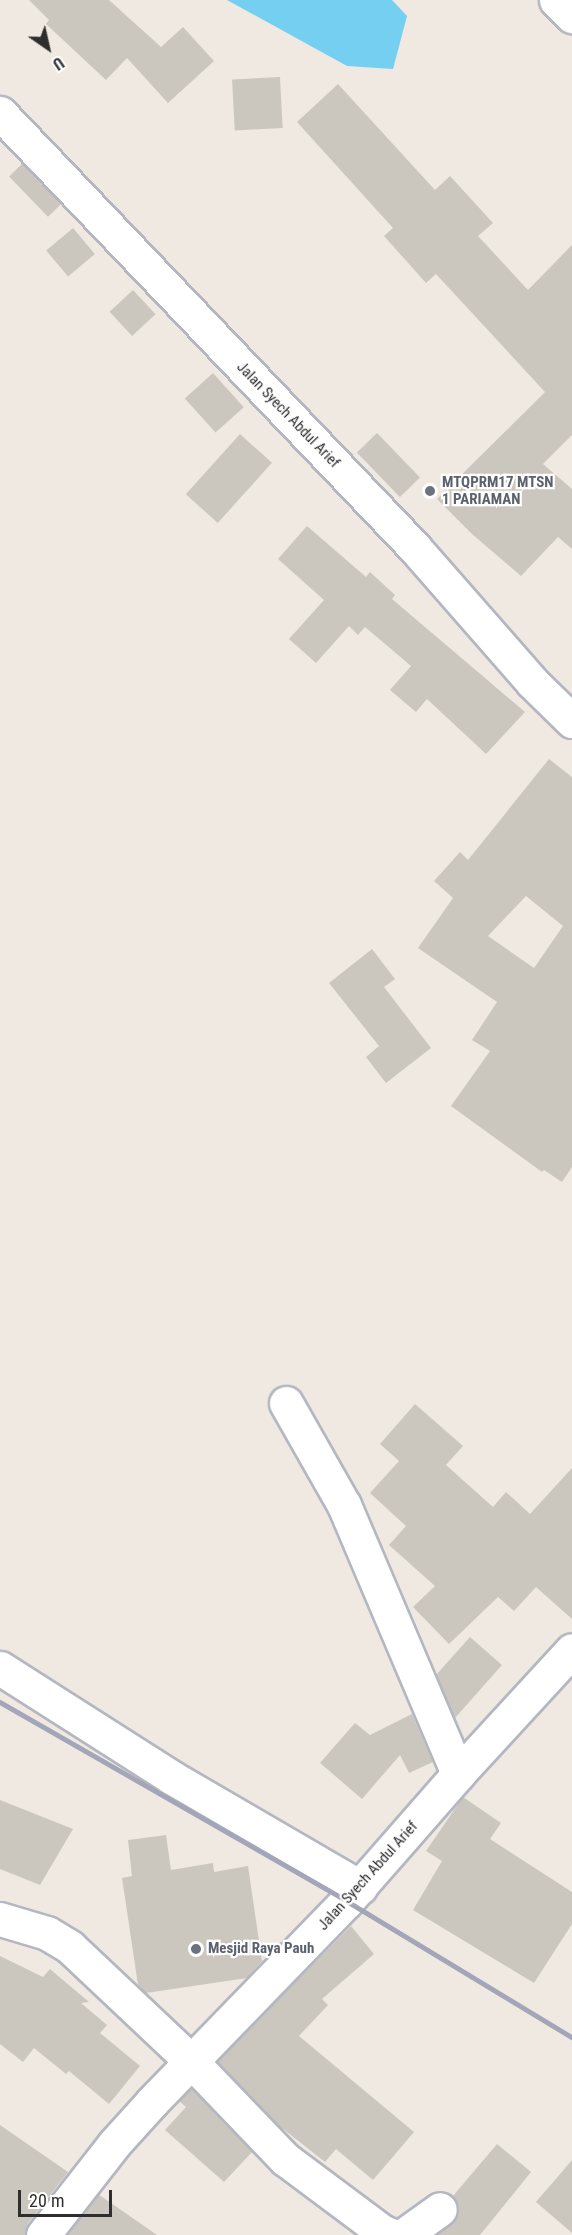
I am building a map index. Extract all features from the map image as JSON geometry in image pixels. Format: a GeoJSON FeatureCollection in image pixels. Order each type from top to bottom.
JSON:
{"type":"FeatureCollection","features":[{"type":"Feature","properties":{"kind":"street"},"geometry":{"type":"LineString","coordinates":[[556,0],[572,16]]}},
{"type":"Feature","properties":{"kind":"street","name":"Jalan Syech Abdul Arief"},"geometry":{"type":"LineString","coordinates":[[0,113],[414,547],[532,682],[572,721]]}},
{"type":"Feature","properties":{"kind":"street"},"geometry":{"type":"LineString","coordinates":[[286,1403],[344,1505],[459,1774]]}},
{"type":"Feature","properties":{"kind":"street","name":"Jalan Syech Abdul Arief"},"geometry":{"type":"LineString","coordinates":[[43,2235],[114,2144],[190,2060],[360,1887],[572,1650]]}},
{"type":"Feature","properties":{"kind":"street"},"geometry":{"type":"LineString","coordinates":[[0,1668],[171,1777],[360,1887]]}},
{"type":"Feature","properties":{"kind":"street"},"geometry":{"type":"LineString","coordinates":[[0,1919],[47,1933],[70,1947],[190,2060],[285,2159],[365,2219],[391,2235]]}},
{"type":"Feature","properties":{"kind":"street"},"geometry":{"type":"LineString","coordinates":[[404,2235],[440,2209]]}},
{"type":"Feature","properties":{"kind":"water"},"geometry":{"type":"Polygon","coordinates":[[[227,0],[392,0],[407,16],[393,69],[347,66],[227,0]]]}},
{"type":"Feature","properties":{"kind":"building"},"geometry":{"type":"Polygon","coordinates":[[[29,0],[109,0],[161,47],[183,27],[214,61],[168,103],[127,58],[106,80],[46,24],[49,20],[29,0]]]}},
{"type":"Feature","properties":{"kind":"building"},"geometry":{"type":"Polygon","coordinates":[[[280,77],[283,128],[235,130],[232,80],[280,77]]]}},
{"type":"Feature","properties":{"kind":"building"},"geometry":{"type":"Polygon","coordinates":[[[338,84],[435,190],[450,176],[493,223],[478,236],[528,290],[572,245],[572,435],[543,464],[572,489],[572,549],[558,537],[521,576],[472,534],[437,499],[545,392],[436,274],[426,283],[384,236],[393,228],[297,122],[338,84]]]}},
{"type":"Feature","properties":{"kind":"building"},"geometry":{"type":"Polygon","coordinates":[[[22,164],[61,204],[48,217],[9,177],[22,164]]]}},
{"type":"Feature","properties":{"kind":"building"},"geometry":{"type":"Polygon","coordinates":[[[73,228],[95,254],[68,277],[46,250],[73,228]]]}},
{"type":"Feature","properties":{"kind":"building"},"geometry":{"type":"Polygon","coordinates":[[[133,290],[156,314],[132,336],[110,312],[133,290]]]}},
{"type":"Feature","properties":{"kind":"building"},"geometry":{"type":"Polygon","coordinates":[[[213,373],[244,407],[216,433],[185,398],[213,373]]]}},
{"type":"Feature","properties":{"kind":"building"},"geometry":{"type":"Polygon","coordinates":[[[377,433],[420,478],[400,497],[357,452],[377,433]]]}},
{"type":"Feature","properties":{"kind":"building"},"geometry":{"type":"Polygon","coordinates":[[[240,434],[272,463],[218,523],[186,494],[240,434]]]}},
{"type":"Feature","properties":{"kind":"building"},"geometry":{"type":"Polygon","coordinates":[[[307,526],[366,577],[370,572],[395,595],[392,599],[525,712],[486,754],[427,699],[416,712],[390,690],[411,666],[365,627],[358,635],[349,626],[316,663],[289,639],[324,600],[278,559],[307,526]]]}},
{"type":"Feature","properties":{"kind":"building"},"geometry":{"type":"Polygon","coordinates":[[[549,759],[572,777],[572,1167],[562,1182],[544,1170],[542,1172],[451,1106],[490,1051],[472,1040],[497,1002],[418,948],[453,898],[434,881],[460,852],[468,860],[549,759]],[[526,896],[488,936],[534,968],[563,926],[526,896]]]}},
{"type":"Feature","properties":{"kind":"building"},"geometry":{"type":"Polygon","coordinates":[[[372,949],[395,979],[384,987],[431,1048],[386,1083],[366,1057],[379,1046],[329,983],[372,949]]]}},
{"type":"Feature","properties":{"kind":"building"},"geometry":{"type":"Polygon","coordinates":[[[415,1404],[463,1446],[446,1465],[493,1507],[506,1492],[530,1514],[572,1468],[572,1619],[536,1587],[514,1611],[498,1597],[449,1644],[413,1607],[435,1586],[389,1545],[406,1526],[370,1493],[399,1461],[380,1444],[415,1404]]]}},
{"type":"Feature","properties":{"kind":"building"},"geometry":{"type":"Polygon","coordinates":[[[470,1637],[502,1665],[455,1718],[436,1675],[470,1637]]]}},
{"type":"Feature","properties":{"kind":"building"},"geometry":{"type":"Polygon","coordinates":[[[412,1714],[433,1762],[409,1773],[400,1755],[362,1799],[320,1763],[355,1723],[370,1735],[412,1714]]]}},
{"type":"Feature","properties":{"kind":"building"},"geometry":{"type":"Polygon","coordinates":[[[463,1797],[501,1823],[490,1839],[572,1892],[572,1924],[534,1983],[413,1910],[442,1861],[426,1851],[463,1797]]]}},
{"type":"Feature","properties":{"kind":"building"},"geometry":{"type":"Polygon","coordinates":[[[0,1800],[73,1829],[40,1885],[0,1869],[0,1800]]]}},
{"type":"Feature","properties":{"kind":"building"},"geometry":{"type":"Polygon","coordinates":[[[166,1835],[171,1870],[213,1863],[214,1872],[248,1866],[262,1961],[247,1978],[146,1993],[138,1985],[122,1878],[132,1876],[128,1840],[166,1835]]]}},
{"type":"Feature","properties":{"kind":"building"},"geometry":{"type":"Polygon","coordinates":[[[351,1926],[374,1954],[322,1999],[328,2005],[299,2036],[414,2132],[373,2180],[336,2149],[325,2162],[277,2124],[217,2061],[351,1926]]]}},
{"type":"Feature","properties":{"kind":"building"},"geometry":{"type":"Polygon","coordinates":[[[0,1956],[43,1977],[50,1969],[89,2002],[81,2003],[107,2025],[100,2033],[140,2066],[109,2104],[69,2071],[66,2074],[34,2048],[23,2062],[0,2044],[0,1956]]]}},
{"type":"Feature","properties":{"kind":"building"},"geometry":{"type":"Polygon","coordinates":[[[191,2088],[252,2152],[224,2182],[165,2130],[186,2107],[179,2101],[191,2088]]]}},
{"type":"Feature","properties":{"kind":"building"},"geometry":{"type":"Polygon","coordinates":[[[0,2125],[68,2172],[28,2223],[25,2235],[0,2235],[0,2125]]]}},
{"type":"Feature","properties":{"kind":"building"},"geometry":{"type":"Polygon","coordinates":[[[497,2144],[531,2172],[480,2235],[436,2235],[457,2217],[459,2207],[453,2196],[497,2144]]]}},
{"type":"Feature","properties":{"kind":"building"},"geometry":{"type":"Polygon","coordinates":[[[572,2160],[572,2233],[536,2202],[572,2160]]]}},
{"type":"Feature","properties":{"kind":"building"},"geometry":{"type":"Polygon","coordinates":[[[98,2194],[157,2235],[67,2235],[98,2194]]]}},
{"type":"Feature","properties":{"kind":"railway"},"geometry":{"type":"LineString","coordinates":[[0,1702],[347,1901],[572,2037]]}},
{"type":"Feature","properties":{"kind":"place","name":"MTQPRM17 MTSN 1 PARIAMAN"},"geometry":{"type":"Point","coordinates":[430,491]}},
{"type":"Feature","properties":{"kind":"place","name":"Mesjid Raya Pauh"},"geometry":{"type":"Point","coordinates":[196,1949]}}]}
